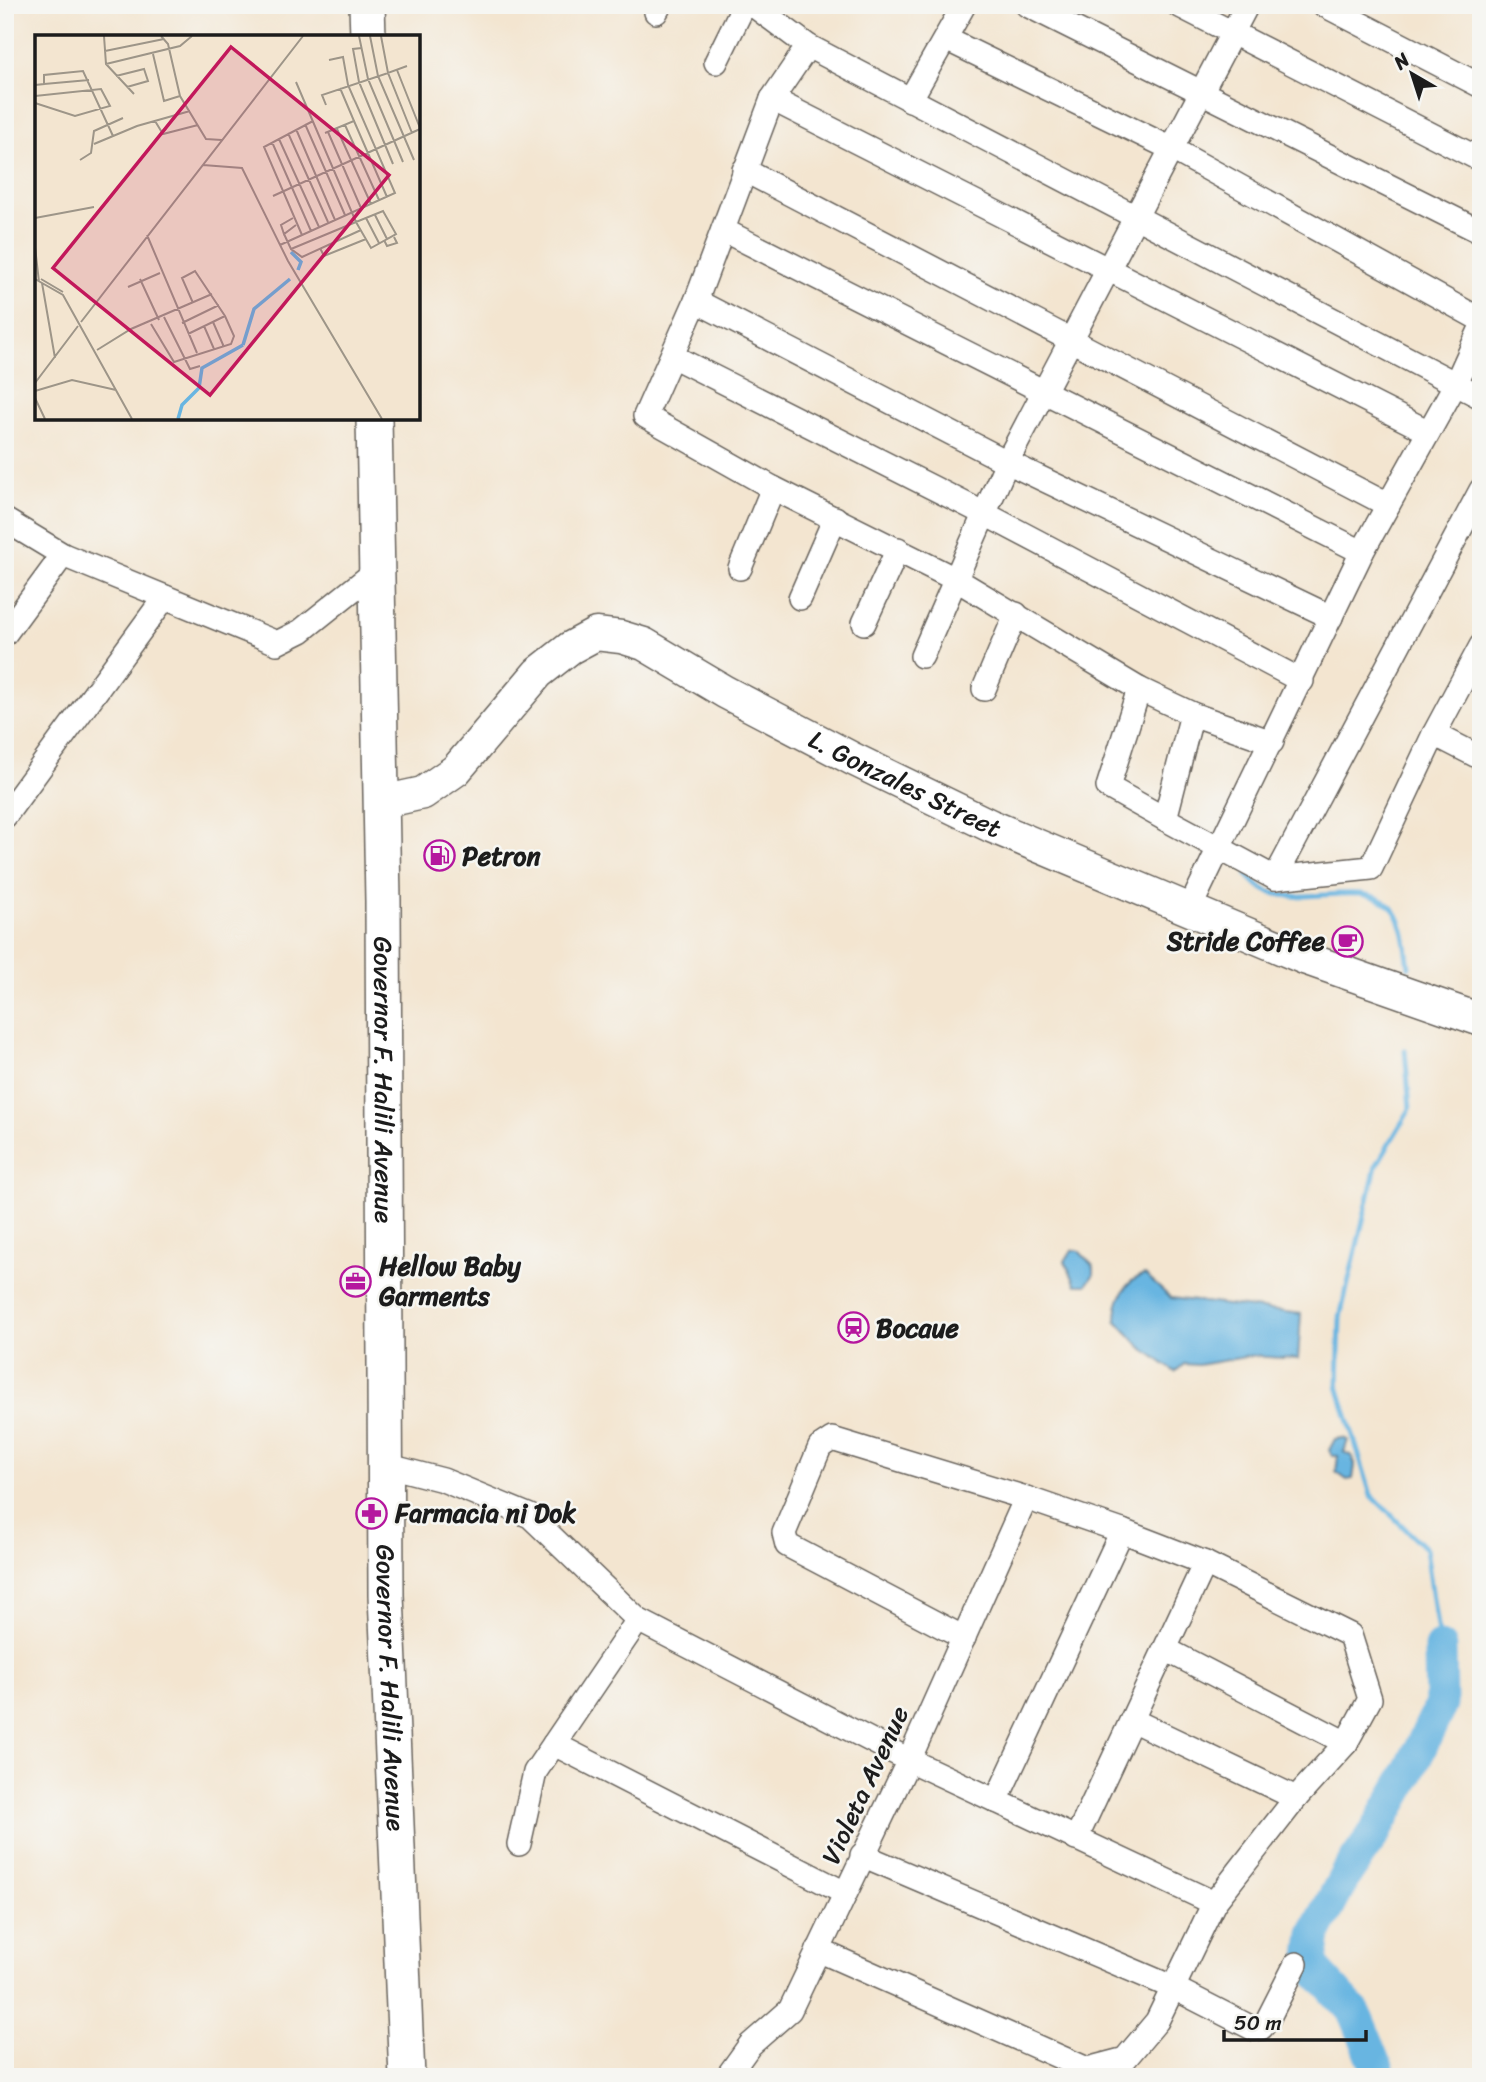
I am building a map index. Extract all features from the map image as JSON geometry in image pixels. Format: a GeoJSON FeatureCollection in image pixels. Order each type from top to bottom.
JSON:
{"type":"FeatureCollection","features":[{"type":"Feature","properties":{"kind":"main road"},"geometry":{"type":"LineString","coordinates":[[367,5],[368,35]]}},
{"type":"Feature","properties":{"kind":"main road","name":"Governor F. Halili Avenue"},"geometry":{"type":"LineString","coordinates":[[374,420],[382,802],[387,1608],[407,2077]]}},
{"type":"Feature","properties":{"kind":"street"},"geometry":{"type":"LineString","coordinates":[[716,62],[744,5]]}},
{"type":"Feature","properties":{"kind":"street"},"geometry":{"type":"LineString","coordinates":[[753,5],[808,46],[1481,397]]}},
{"type":"Feature","properties":{"kind":"street"},"geometry":{"type":"LineString","coordinates":[[910,100],[964,5]]}},
{"type":"Feature","properties":{"kind":"street"},"geometry":{"type":"LineString","coordinates":[[1027,5],[1481,232]]}},
{"type":"Feature","properties":{"kind":"street"},"geometry":{"type":"LineString","coordinates":[[1178,5],[1481,160]]}},
{"type":"Feature","properties":{"kind":"street"},"geometry":{"type":"LineString","coordinates":[[922,656],[1007,462],[1171,149],[1203,94],[1247,5]]}},
{"type":"Feature","properties":{"kind":"street"},"geometry":{"type":"LineString","coordinates":[[1324,5],[1481,86]]}},
{"type":"Feature","properties":{"kind":"street"},"geometry":{"type":"LineString","coordinates":[[946,39],[1171,149],[1481,320]]}},
{"type":"Feature","properties":{"kind":"street"},"geometry":{"type":"LineString","coordinates":[[808,46],[772,99],[696,301],[645,416],[773,488],[957,580],[1139,689],[1192,714],[1272,742]]}},
{"type":"Feature","properties":{"kind":"street"},"geometry":{"type":"LineString","coordinates":[[772,99],[1427,431]]}},
{"type":"Feature","properties":{"kind":"street"},"geometry":{"type":"LineString","coordinates":[[744,170],[1388,505]]}},
{"type":"Feature","properties":{"kind":"street"},"geometry":{"type":"LineString","coordinates":[[723,230],[1362,552]]}},
{"type":"Feature","properties":{"kind":"street"},"geometry":{"type":"LineString","coordinates":[[696,301],[1007,462],[1331,617]]}},
{"type":"Feature","properties":{"kind":"street"},"geometry":{"type":"LineString","coordinates":[[1190,908],[1362,552],[1456,383],[1481,328]]}},
{"type":"Feature","properties":{"kind":"street"},"geometry":{"type":"LineString","coordinates":[[672,356],[985,514],[1302,681]]}},
{"type":"Feature","properties":{"kind":"street"},"geometry":{"type":"LineString","coordinates":[[740,568],[773,488]]}},
{"type":"Feature","properties":{"kind":"street"},"geometry":{"type":"LineString","coordinates":[[1275,878],[1481,489]]}},
{"type":"Feature","properties":{"kind":"street"},"geometry":{"type":"LineString","coordinates":[[800,598],[835,518]]}},
{"type":"Feature","properties":{"kind":"street"},"geometry":{"type":"LineString","coordinates":[[5,520],[63,555],[276,643],[301,631],[376,571]]}},
{"type":"Feature","properties":{"kind":"street"},"geometry":{"type":"LineString","coordinates":[[864,623],[898,549]]}},
{"type":"Feature","properties":{"kind":"street"},"geometry":{"type":"LineString","coordinates":[[5,634],[63,555]]}},
{"type":"Feature","properties":{"kind":"street"},"geometry":{"type":"LineString","coordinates":[[5,816],[165,597]]}},
{"type":"Feature","properties":{"kind":"street"},"geometry":{"type":"LineString","coordinates":[[984,689],[1016,614]]}},
{"type":"Feature","properties":{"kind":"street","name":"L. Gonzales Street"},"geometry":{"type":"LineString","coordinates":[[382,802],[423,793],[456,770],[538,673],[569,648],[596,634],[621,637],[644,645],[830,747],[991,826],[1307,959],[1481,1020]]}},
{"type":"Feature","properties":{"kind":"street"},"geometry":{"type":"LineString","coordinates":[[1139,689],[1108,787],[1275,878],[1371,868],[1434,734],[1481,646]]}},
{"type":"Feature","properties":{"kind":"street"},"geometry":{"type":"LineString","coordinates":[[1165,819],[1192,714]]}},
{"type":"Feature","properties":{"kind":"street"},"geometry":{"type":"LineString","coordinates":[[1434,734],[1481,758]]}},
{"type":"Feature","properties":{"kind":"street"},"geometry":{"type":"LineString","coordinates":[[818,1950],[1087,2069],[1125,2059],[1157,2021],[1214,1903],[1296,1798],[1346,1743],[1370,1699],[1350,1635],[1205,1563],[1026,1498],[832,1438],[820,1447],[784,1533],[787,1545],[964,1638]]}},
{"type":"Feature","properties":{"kind":"street"},"geometry":{"type":"LineString","coordinates":[[385,1465],[443,1480],[530,1516],[638,1620],[909,1760],[1214,1903]]}},
{"type":"Feature","properties":{"kind":"street","name":"Violeta Avenue"},"geometry":{"type":"LineString","coordinates":[[727,2077],[750,2045],[790,2010],[909,1760],[1026,1498]]}},
{"type":"Feature","properties":{"kind":"street"},"geometry":{"type":"LineString","coordinates":[[996,1801],[1122,1531]]}},
{"type":"Feature","properties":{"kind":"street"},"geometry":{"type":"LineString","coordinates":[[1076,1839],[1167,1650],[1205,1563]]}},
{"type":"Feature","properties":{"kind":"street"},"geometry":{"type":"LineString","coordinates":[[519,1844],[535,1772],[638,1620]]}},
{"type":"Feature","properties":{"kind":"street"},"geometry":{"type":"LineString","coordinates":[[1167,1650],[1346,1743]]}},
{"type":"Feature","properties":{"kind":"street"},"geometry":{"type":"LineString","coordinates":[[1132,1720],[1296,1798]]}},
{"type":"Feature","properties":{"kind":"street"},"geometry":{"type":"LineString","coordinates":[[554,1744],[845,1893]]}},
{"type":"Feature","properties":{"kind":"street"},"geometry":{"type":"LineString","coordinates":[[862,1855],[1172,1987],[1254,2029],[1261,2028],[1296,1964]]}},
{"type":"Feature","properties":{"kind":"water"},"geometry":{"type":"Polygon","coordinates":[[[1072,1250],[1078,1250],[1094,1267],[1094,1274],[1086,1285],[1076,1285],[1065,1261],[1072,1250]]]}},
{"type":"Feature","properties":{"kind":"water"},"geometry":{"type":"Polygon","coordinates":[[[1145,1275],[1171,1298],[1301,1314],[1298,1359],[1251,1356],[1198,1365],[1184,1364],[1175,1372],[1140,1346],[1116,1320],[1123,1292],[1132,1281],[1145,1275]]]}},
{"type":"Feature","properties":{"kind":"water"},"geometry":{"type":"Polygon","coordinates":[[[1335,1439],[1348,1440],[1344,1452],[1351,1455],[1355,1465],[1353,1479],[1347,1480],[1336,1472],[1338,1456],[1332,1456],[1329,1450],[1335,1439]]]}},
{"type":"Feature","properties":{"kind":"waterway"},"geometry":{"type":"LineString","coordinates":[[1247,875],[1261,888],[1278,894],[1362,894],[1377,898],[1390,906],[1399,918],[1409,967]]}},
{"type":"Feature","properties":{"kind":"waterway"},"geometry":{"type":"LineString","coordinates":[[1405,1050],[1410,1109],[1376,1166],[1340,1317],[1338,1386],[1371,1495],[1426,1549],[1440,1648]]}},
{"type":"Feature","properties":{"kind":"waterway"},"geometry":{"type":"LineString","coordinates":[[1381,2077],[1355,2013],[1311,1965],[1315,1934],[1345,1876],[1374,1834],[1408,1774],[1441,1704],[1440,1648]]}},
{"type":"Feature","properties":{"kind":"place","name":"Petron"},"geometry":{"type":"Point","coordinates":[439,856]}},
{"type":"Feature","properties":{"kind":"place","name":"Stride Coffee"},"geometry":{"type":"Point","coordinates":[1348,941]}},
{"type":"Feature","properties":{"kind":"place","name":"Hellow Baby Garments"},"geometry":{"type":"Point","coordinates":[356,1281]}},
{"type":"Feature","properties":{"kind":"place","name":"Bocaue"},"geometry":{"type":"Point","coordinates":[853,1328]}},
{"type":"Feature","properties":{"kind":"place","name":"Farmacia ni Dok"},"geometry":{"type":"Point","coordinates":[372,1513]}}]}
